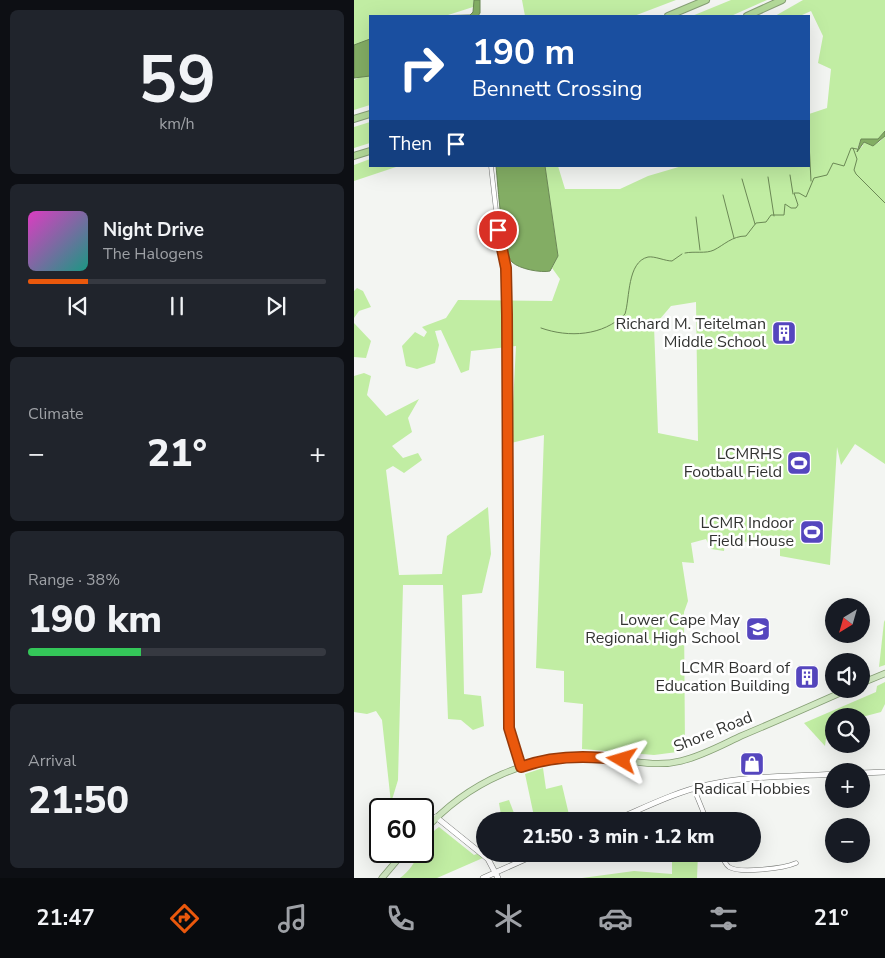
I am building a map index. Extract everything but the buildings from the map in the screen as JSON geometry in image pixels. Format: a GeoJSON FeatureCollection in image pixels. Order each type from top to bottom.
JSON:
{"type":"FeatureCollection","features":[{"type":"Feature","properties":{"kind":"highway"},"geometry":{"type":"LineString","coordinates":[[670,15],[706,0]]}},
{"type":"Feature","properties":{"kind":"highway"},"geometry":{"type":"LineString","coordinates":[[749,15],[782,0]]}},
{"type":"Feature","properties":{"kind":"highway"},"geometry":{"type":"LineString","coordinates":[[354,119],[369,114]]}},
{"type":"Feature","properties":{"kind":"highway"},"geometry":{"type":"LineString","coordinates":[[354,156],[369,151]]}},
{"type":"Feature","properties":{"kind":"main road"},"geometry":{"type":"LineString","coordinates":[[870,680],[885,673]]}},
{"type":"Feature","properties":{"kind":"main road","name":"Shore Road"},"geometry":{"type":"LineString","coordinates":[[434,819],[462,795],[521,767],[548,760],[571,757],[598,757],[649,764],[681,761],[828,698]]}},
{"type":"Feature","properties":{"kind":"main road"},"geometry":{"type":"LineString","coordinates":[[382,878],[395,863]]}},
{"type":"Feature","properties":{"kind":"street"},"geometry":{"type":"LineString","coordinates":[[491,167],[500,246],[506,268],[508,719],[521,767]]}},
{"type":"Feature","properties":{"kind":"street"},"geometry":{"type":"LineString","coordinates":[[870,773],[885,772]]}},
{"type":"Feature","properties":{"kind":"street"},"geometry":{"type":"LineString","coordinates":[[636,812],[694,789],[732,780],[825,775]]}},
{"type":"Feature","properties":{"kind":"street"},"geometry":{"type":"LineString","coordinates":[[694,789],[703,812]]}},
{"type":"Feature","properties":{"kind":"street"},"geometry":{"type":"LineString","coordinates":[[436,817],[481,852],[497,875]]}},
{"type":"Feature","properties":{"kind":"street"},"geometry":{"type":"LineString","coordinates":[[483,878],[497,875],[522,862]]}},
{"type":"Feature","properties":{"kind":"street"},"geometry":{"type":"LineString","coordinates":[[725,862],[727,865],[737,870],[786,868],[796,863]]}},
{"type":"Feature","properties":{"kind":"shaded area"},"geometry":{"type":"Polygon","coordinates":[[[354,0],[474,0],[473,7],[448,15],[369,15],[369,43],[354,47],[354,0]]]}},
{"type":"Feature","properties":{"kind":"shaded area"},"geometry":{"type":"Polygon","coordinates":[[[474,0],[480,0],[480,13],[479,15],[470,15],[473,12],[474,0]]]}},
{"type":"Feature","properties":{"kind":"shaded area"},"geometry":{"type":"Polygon","coordinates":[[[522,0],[676,0],[637,15],[525,15],[522,0]]]}},
{"type":"Feature","properties":{"kind":"shaded area"},"geometry":{"type":"Polygon","coordinates":[[[731,0],[767,0],[733,15],[694,15],[731,0]]]}},
{"type":"Feature","properties":{"kind":"shaded area"},"geometry":{"type":"Polygon","coordinates":[[[803,0],[885,0],[885,131],[878,139],[861,139],[857,149],[862,147],[864,142],[875,144],[880,142],[885,136],[885,464],[855,444],[841,465],[837,447],[830,565],[780,556],[780,543],[725,541],[724,551],[711,549],[706,539],[691,543],[694,563],[682,562],[688,601],[684,612],[685,751],[654,755],[582,749],[583,704],[564,702],[564,671],[536,668],[544,435],[511,443],[516,346],[471,351],[469,370],[461,373],[441,330],[435,331],[439,345],[435,363],[417,369],[406,366],[402,346],[415,332],[424,337],[427,332],[422,327],[446,318],[458,300],[552,301],[560,279],[552,268],[558,256],[545,167],[558,167],[565,189],[620,189],[648,176],[679,167],[810,167],[810,114],[827,108],[831,69],[818,63],[823,36],[811,11],[802,15],[777,15],[803,0]],[[696,302],[671,306],[654,326],[658,433],[698,441],[696,302]]]}},
{"type":"Feature","properties":{"kind":"shaded area"},"geometry":{"type":"Polygon","coordinates":[[[369,39],[369,76],[354,78],[354,45],[369,39]]]}},
{"type":"Feature","properties":{"kind":"shaded area"},"geometry":{"type":"Polygon","coordinates":[[[369,74],[369,105],[354,110],[354,80],[369,74]]]}},
{"type":"Feature","properties":{"kind":"shaded area"},"geometry":{"type":"Polygon","coordinates":[[[369,122],[369,143],[354,148],[354,127],[369,122]]]}},
{"type":"Feature","properties":{"kind":"shaded area"},"geometry":{"type":"Polygon","coordinates":[[[885,131],[885,136],[873,146],[864,142],[857,152],[861,139],[878,139],[885,131]]]}},
{"type":"Feature","properties":{"kind":"shaded area"},"geometry":{"type":"Polygon","coordinates":[[[369,159],[369,167],[396,167],[354,181],[354,165],[369,159]]]}},
{"type":"Feature","properties":{"kind":"shaded area"},"geometry":{"type":"Polygon","coordinates":[[[496,167],[545,167],[558,256],[550,271],[536,271],[520,267],[512,262],[503,232],[496,167]]]}},
{"type":"Feature","properties":{"kind":"shaded area"},"geometry":{"type":"Polygon","coordinates":[[[357,288],[363,291],[371,307],[359,311],[354,318],[354,291],[357,288]]]}},
{"type":"Feature","properties":{"kind":"shaded area"},"geometry":{"type":"Polygon","coordinates":[[[354,323],[371,341],[366,358],[354,357],[354,323]]]}},
{"type":"Feature","properties":{"kind":"shaded area"},"geometry":{"type":"Polygon","coordinates":[[[364,373],[371,376],[367,395],[386,416],[419,399],[408,418],[412,432],[392,446],[403,458],[418,453],[422,460],[404,473],[393,466],[386,470],[399,575],[442,574],[447,536],[488,507],[491,554],[482,593],[462,595],[464,694],[481,696],[484,726],[473,730],[461,720],[448,719],[443,585],[403,585],[398,780],[393,798],[390,798],[382,720],[376,711],[367,714],[354,712],[354,376],[364,373]]]}},
{"type":"Feature","properties":{"kind":"shaded area"},"geometry":{"type":"Polygon","coordinates":[[[885,620],[885,665],[879,667],[884,622],[885,620]]]}},
{"type":"Feature","properties":{"kind":"shaded area"},"geometry":{"type":"Polygon","coordinates":[[[885,682],[885,704],[881,712],[870,715],[870,708],[839,708],[862,698],[870,698],[870,695],[876,692],[877,686],[885,682]]]}},
{"type":"Feature","properties":{"kind":"shaded area"},"geometry":{"type":"Polygon","coordinates":[[[825,714],[825,746],[804,723],[825,714]]]}},
{"type":"Feature","properties":{"kind":"shaded area"},"geometry":{"type":"Polygon","coordinates":[[[543,768],[546,789],[562,785],[568,812],[533,812],[525,774],[543,768]]]}},
{"type":"Feature","properties":{"kind":"shaded area"},"geometry":{"type":"Polygon","coordinates":[[[509,800],[514,812],[500,812],[499,803],[509,800]]]}},
{"type":"Feature","properties":{"kind":"shaded area"},"geometry":{"type":"Polygon","coordinates":[[[439,827],[474,855],[476,854],[476,861],[437,878],[400,878],[414,863],[434,863],[434,831],[439,827]]]}},
{"type":"Feature","properties":{"kind":"shaded area"},"geometry":{"type":"Polygon","coordinates":[[[672,862],[698,862],[697,878],[582,878],[634,871],[672,874],[672,862]]]}},
{"type":"Feature","properties":{"kind":"waterway"},"geometry":{"type":"LineString","coordinates":[[685,253],[714,250],[732,239],[746,236],[756,223],[766,222],[771,215],[784,215],[785,204],[791,208],[796,208],[798,205],[794,193],[799,193],[806,197],[814,178],[827,175],[833,163],[844,166],[851,148],[857,149]]}},
{"type":"Feature","properties":{"kind":"waterway"},"geometry":{"type":"LineString","coordinates":[[853,148],[857,159],[854,170],[856,174],[886,204]]}},
{"type":"Feature","properties":{"kind":"waterway"},"geometry":{"type":"LineString","coordinates":[[810,162],[811,181]]}},
{"type":"Feature","properties":{"kind":"waterway"},"geometry":{"type":"LineString","coordinates":[[790,175],[793,194]]}},
{"type":"Feature","properties":{"kind":"waterway"},"geometry":{"type":"LineString","coordinates":[[768,177],[774,216]]}},
{"type":"Feature","properties":{"kind":"waterway"},"geometry":{"type":"LineString","coordinates":[[742,179],[755,224]]}},
{"type":"Feature","properties":{"kind":"waterway"},"geometry":{"type":"LineString","coordinates":[[723,195],[734,238]]}},
{"type":"Feature","properties":{"kind":"waterway"},"geometry":{"type":"LineString","coordinates":[[696,217],[700,250]]}},
{"type":"Feature","properties":{"kind":"waterway"},"geometry":{"type":"LineString","coordinates":[[541,328],[574,334],[596,331],[607,327],[625,314],[630,281],[636,266],[641,260],[651,257],[672,261],[682,254]]}},
{"type":"Feature","properties":{"kind":"place","name":"Richard M. Teitelman Middle School"},"geometry":{"type":"Point","coordinates":[784,333]}},
{"type":"Feature","properties":{"kind":"place","name":"LCMRHS Football Field"},"geometry":{"type":"Point","coordinates":[799,463]}},
{"type":"Feature","properties":{"kind":"place","name":"LCMR Indoor Field House"},"geometry":{"type":"Point","coordinates":[812,532]}},
{"type":"Feature","properties":{"kind":"place","name":"Lower Cape May Regional High School"},"geometry":{"type":"Point","coordinates":[758,629]}},
{"type":"Feature","properties":{"kind":"place","name":"LCMR Board of Education Building"},"geometry":{"type":"Point","coordinates":[807,677]}},
{"type":"Feature","properties":{"kind":"place","name":"Radical Hobbies"},"geometry":{"type":"Point","coordinates":[752,764]}},
{"type":"Feature","properties":{"kind":"route"},"geometry":{"type":"LineString","coordinates":[[498,230],[506,268],[509,728],[521,767],[548,760],[571,757],[598,757],[622,760]]}}]}
